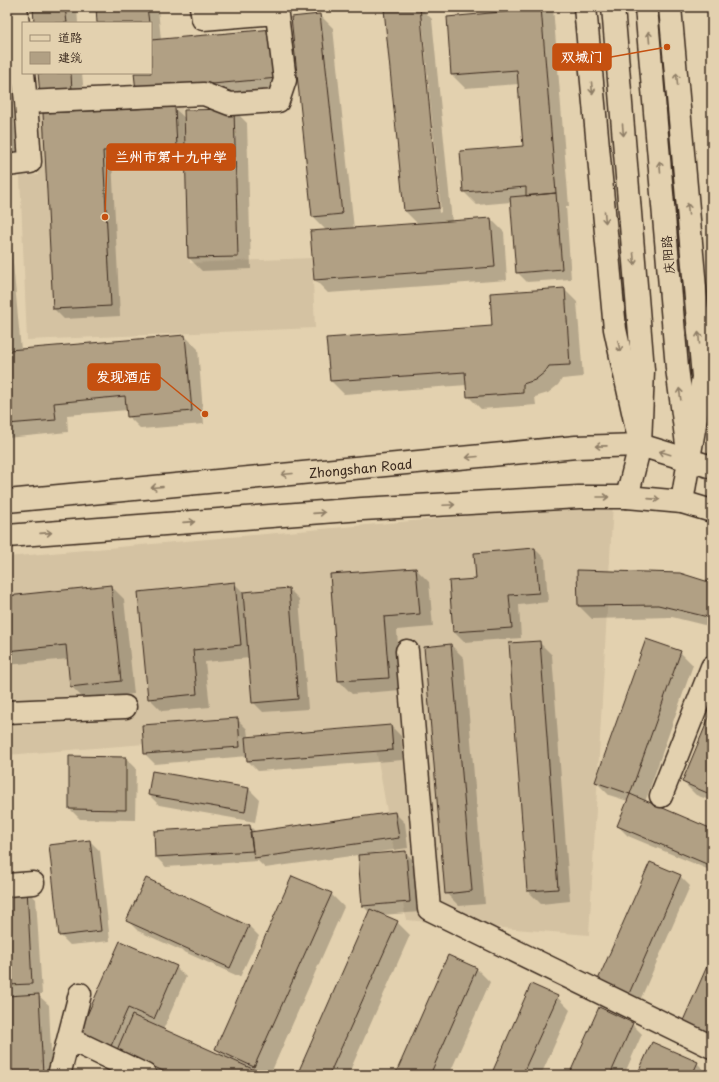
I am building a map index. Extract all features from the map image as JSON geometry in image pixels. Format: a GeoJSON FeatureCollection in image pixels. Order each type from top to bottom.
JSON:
{"type":"FeatureCollection","features":[{"type":"Feature","properties":{"kind":"main road"},"geometry":{"type":"LineString","coordinates":[[16,7],[22,63]]}},
{"type":"Feature","properties":{"kind":"main road"},"geometry":{"type":"LineString","coordinates":[[26,102],[204,94],[230,104],[278,101],[285,80],[276,10],[203,20],[201,7]]}},
{"type":"Feature","properties":{"kind":"main road"},"geometry":{"type":"LineString","coordinates":[[585,7],[615,329],[640,445]]}},
{"type":"Feature","properties":{"kind":"main road"},"geometry":{"type":"LineString","coordinates":[[613,7],[643,370],[640,445],[627,497]]}},
{"type":"Feature","properties":{"kind":"main road","name":"庆阳路"},"geometry":{"type":"LineString","coordinates":[[646,7],[677,368],[689,460],[682,502]]}},
{"type":"Feature","properties":{"kind":"main road"},"geometry":{"type":"LineString","coordinates":[[670,7],[703,377],[689,460]]}},
{"type":"Feature","properties":{"kind":"main road"},"geometry":{"type":"LineString","coordinates":[[7,165],[30,162],[23,74]]}},
{"type":"Feature","properties":{"kind":"main road","name":"Zhongshan Road"},"geometry":{"type":"LineString","coordinates":[[7,501],[576,447],[640,445],[712,467]]}},
{"type":"Feature","properties":{"kind":"main road"},"geometry":{"type":"LineString","coordinates":[[7,536],[369,509],[579,497],[627,497],[682,502],[712,511]]}},
{"type":"Feature","properties":{"kind":"main road"},"geometry":{"type":"LineString","coordinates":[[407,651],[429,909],[712,1047]]}},
{"type":"Feature","properties":{"kind":"main road"},"geometry":{"type":"LineString","coordinates":[[661,796],[712,668]]}},
{"type":"Feature","properties":{"kind":"main road"},"geometry":{"type":"LineString","coordinates":[[7,712],[125,707]]}},
{"type":"Feature","properties":{"kind":"main road"},"geometry":{"type":"LineString","coordinates":[[7,885],[32,883]]}},
{"type":"Feature","properties":{"kind":"main road"},"geometry":{"type":"LineString","coordinates":[[59,1075],[70,1039],[80,994]]}},
{"type":"Feature","properties":{"kind":"main road"},"geometry":{"type":"LineString","coordinates":[[70,1039],[144,1075]]}},
{"type":"Feature","properties":{"kind":"shaded area"},"geometry":{"type":"Polygon","coordinates":[[[182,104],[190,263],[312,258],[315,328],[27,340],[20,176],[38,175],[35,110],[182,104]]]}},
{"type":"Feature","properties":{"kind":"shaded area"},"geometry":{"type":"Polygon","coordinates":[[[613,503],[589,935],[406,920],[372,726],[7,755],[7,557],[613,503]]]}},
{"type":"Feature","properties":{"kind":"building"},"geometry":{"type":"Polygon","coordinates":[[[33,7],[65,7],[67,22],[34,22],[33,7]]]}},
{"type":"Feature","properties":{"kind":"building"},"geometry":{"type":"Polygon","coordinates":[[[96,7],[147,7],[149,22],[97,22],[96,7]]]}},
{"type":"Feature","properties":{"kind":"building"},"geometry":{"type":"Polygon","coordinates":[[[420,7],[439,208],[404,211],[384,9],[420,7]]]}},
{"type":"Feature","properties":{"kind":"building"},"geometry":{"type":"Polygon","coordinates":[[[512,7],[541,7],[556,193],[526,196],[526,187],[463,192],[460,151],[523,146],[517,70],[451,75],[447,17],[512,11],[512,7]]]}},
{"type":"Feature","properties":{"kind":"building"},"geometry":{"type":"Polygon","coordinates":[[[320,14],[342,214],[312,217],[291,17],[320,14]]]}},
{"type":"Feature","properties":{"kind":"building"},"geometry":{"type":"Polygon","coordinates":[[[273,29],[278,78],[136,91],[134,74],[152,74],[152,40],[273,29]]]}},
{"type":"Feature","properties":{"kind":"building"},"geometry":{"type":"Polygon","coordinates":[[[38,74],[71,74],[72,92],[40,95],[38,74]]]}},
{"type":"Feature","properties":{"kind":"building"},"geometry":{"type":"Polygon","coordinates":[[[175,107],[177,147],[103,151],[111,306],[53,309],[43,113],[175,107]]]}},
{"type":"Feature","properties":{"kind":"building"},"geometry":{"type":"Polygon","coordinates":[[[234,109],[238,257],[188,258],[184,110],[234,109]]]}},
{"type":"Feature","properties":{"kind":"building"},"geometry":{"type":"Polygon","coordinates":[[[556,193],[562,269],[516,273],[510,197],[556,193]]]}},
{"type":"Feature","properties":{"kind":"building"},"geometry":{"type":"Polygon","coordinates":[[[491,218],[495,267],[314,280],[310,231],[491,218]]]}},
{"type":"Feature","properties":{"kind":"building"},"geometry":{"type":"Polygon","coordinates":[[[565,288],[570,365],[549,366],[545,372],[535,380],[523,384],[523,393],[467,397],[465,372],[330,381],[326,338],[492,326],[490,293],[565,288]]]}},
{"type":"Feature","properties":{"kind":"building"},"geometry":{"type":"Polygon","coordinates":[[[7,325],[9,350],[185,335],[192,411],[127,417],[125,396],[54,403],[56,420],[7,424],[7,325]]]}},
{"type":"Feature","properties":{"kind":"building"},"geometry":{"type":"Polygon","coordinates":[[[535,548],[539,593],[509,595],[512,628],[453,632],[449,581],[476,579],[474,553],[535,548]]]}},
{"type":"Feature","properties":{"kind":"building"},"geometry":{"type":"Polygon","coordinates":[[[416,568],[420,614],[384,617],[389,678],[338,681],[330,574],[416,568]]]}},
{"type":"Feature","properties":{"kind":"building"},"geometry":{"type":"Polygon","coordinates":[[[577,570],[680,573],[712,583],[712,618],[658,605],[578,606],[577,570]]]}},
{"type":"Feature","properties":{"kind":"building"},"geometry":{"type":"Polygon","coordinates":[[[235,582],[241,645],[193,650],[197,694],[148,699],[138,592],[235,582]]]}},
{"type":"Feature","properties":{"kind":"building"},"geometry":{"type":"Polygon","coordinates":[[[111,585],[121,681],[70,687],[66,645],[7,651],[7,596],[111,585]]]}},
{"type":"Feature","properties":{"kind":"building"},"geometry":{"type":"Polygon","coordinates":[[[289,588],[298,699],[252,703],[243,592],[289,588]]]}},
{"type":"Feature","properties":{"kind":"building"},"geometry":{"type":"Polygon","coordinates":[[[646,639],[681,651],[630,794],[595,782],[646,639]]]}},
{"type":"Feature","properties":{"kind":"building"},"geometry":{"type":"Polygon","coordinates":[[[540,641],[558,889],[527,891],[509,643],[540,641]]]}},
{"type":"Feature","properties":{"kind":"building"},"geometry":{"type":"Polygon","coordinates":[[[451,644],[472,891],[445,894],[424,647],[451,644]]]}},
{"type":"Feature","properties":{"kind":"building"},"geometry":{"type":"Polygon","coordinates":[[[712,710],[712,795],[682,782],[712,710]]]}},
{"type":"Feature","properties":{"kind":"building"},"geometry":{"type":"Polygon","coordinates":[[[238,718],[240,747],[144,754],[142,725],[238,718]]]}},
{"type":"Feature","properties":{"kind":"building"},"geometry":{"type":"Polygon","coordinates":[[[391,725],[393,750],[247,761],[245,737],[391,725]]]}},
{"type":"Feature","properties":{"kind":"building"},"geometry":{"type":"Polygon","coordinates":[[[69,756],[126,757],[126,810],[69,809],[69,756]]]}},
{"type":"Feature","properties":{"kind":"building"},"geometry":{"type":"Polygon","coordinates":[[[152,771],[249,788],[245,812],[148,795],[152,771]]]}},
{"type":"Feature","properties":{"kind":"building"},"geometry":{"type":"Polygon","coordinates":[[[630,794],[712,829],[712,858],[709,865],[617,826],[630,794]]]}},
{"type":"Feature","properties":{"kind":"building"},"geometry":{"type":"Polygon","coordinates":[[[395,812],[399,838],[254,858],[250,832],[395,812]]]}},
{"type":"Feature","properties":{"kind":"building"},"geometry":{"type":"Polygon","coordinates":[[[250,825],[253,851],[155,857],[154,831],[250,825]]]}},
{"type":"Feature","properties":{"kind":"building"},"geometry":{"type":"Polygon","coordinates":[[[90,840],[101,931],[59,936],[49,845],[90,840]]]}},
{"type":"Feature","properties":{"kind":"building"},"geometry":{"type":"Polygon","coordinates":[[[406,851],[410,902],[362,906],[358,855],[406,851]]]}},
{"type":"Feature","properties":{"kind":"building"},"geometry":{"type":"Polygon","coordinates":[[[650,862],[681,875],[628,996],[597,982],[650,862]]]}},
{"type":"Feature","properties":{"kind":"building"},"geometry":{"type":"Polygon","coordinates":[[[292,876],[332,893],[254,1067],[215,1049],[292,876]]]}},
{"type":"Feature","properties":{"kind":"building"},"geometry":{"type":"Polygon","coordinates":[[[146,878],[249,926],[230,968],[126,921],[146,878]]]}},
{"type":"Feature","properties":{"kind":"building"},"geometry":{"type":"Polygon","coordinates":[[[27,888],[32,984],[7,985],[7,889],[27,888]]]}},
{"type":"Feature","properties":{"kind":"building"},"geometry":{"type":"Polygon","coordinates":[[[370,909],[398,921],[329,1075],[297,1075],[370,909]]]}},
{"type":"Feature","properties":{"kind":"building"},"geometry":{"type":"Polygon","coordinates":[[[120,941],[177,966],[154,1019],[128,1008],[111,1046],[80,1031],[120,941]]]}},
{"type":"Feature","properties":{"kind":"building"},"geometry":{"type":"Polygon","coordinates":[[[448,955],[477,968],[430,1075],[395,1075],[448,955]]]}},
{"type":"Feature","properties":{"kind":"building"},"geometry":{"type":"Polygon","coordinates":[[[712,955],[712,1031],[710,1036],[682,1023],[712,955]]]}},
{"type":"Feature","properties":{"kind":"building"},"geometry":{"type":"Polygon","coordinates":[[[531,984],[558,996],[522,1075],[491,1075],[531,984]]]}},
{"type":"Feature","properties":{"kind":"building"},"geometry":{"type":"Polygon","coordinates":[[[39,994],[43,1075],[7,1075],[7,996],[39,994]]]}},
{"type":"Feature","properties":{"kind":"building"},"geometry":{"type":"Polygon","coordinates":[[[599,1007],[633,1023],[610,1075],[569,1075],[599,1007]]]}},
{"type":"Feature","properties":{"kind":"building"},"geometry":{"type":"Polygon","coordinates":[[[132,1015],[266,1075],[172,1075],[117,1050],[132,1015]]]}},
{"type":"Feature","properties":{"kind":"building"},"geometry":{"type":"Polygon","coordinates":[[[652,1042],[698,1062],[692,1075],[637,1075],[652,1042]]]}},
{"type":"Feature","properties":{"kind":"place","name":"双城门"},"geometry":{"type":"Point","coordinates":[667,47]}},
{"type":"Feature","properties":{"kind":"place","name":"兰州市第十九中学"},"geometry":{"type":"Point","coordinates":[105,217]}},
{"type":"Feature","properties":{"kind":"place","name":"发现酒店"},"geometry":{"type":"Point","coordinates":[205,414]}}]}
